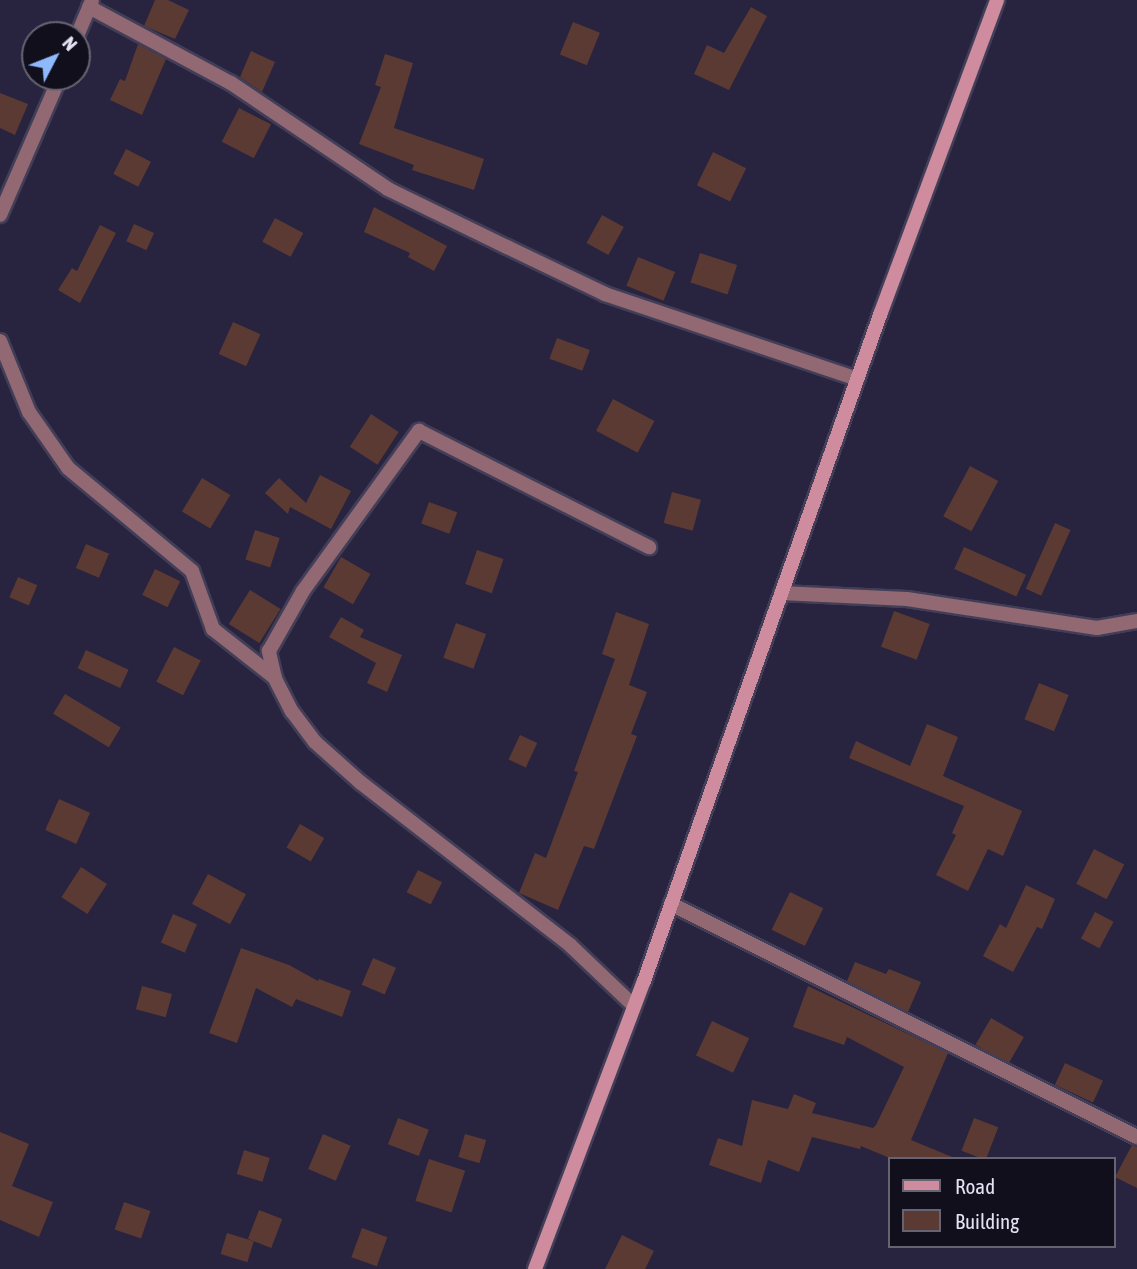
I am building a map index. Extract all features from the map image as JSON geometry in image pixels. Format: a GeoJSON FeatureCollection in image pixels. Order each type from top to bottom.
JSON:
{"type":"FeatureCollection","features":[{"type":"Feature","properties":{"kind":"main road"},"geometry":{"type":"LineString","coordinates":[[535,1269],[634,1006],[857,379],[997,0]]}},
{"type":"Feature","properties":{"kind":"street"},"geometry":{"type":"LineString","coordinates":[[84,21],[91,4],[231,83],[388,189],[605,294],[857,379]]}},
{"type":"Feature","properties":{"kind":"street"},"geometry":{"type":"LineString","coordinates":[[0,215],[54,91]]}},
{"type":"Feature","properties":{"kind":"street"},"geometry":{"type":"LineString","coordinates":[[0,341],[29,412],[68,468],[192,571],[213,629],[275,678]]}},
{"type":"Feature","properties":{"kind":"street"},"geometry":{"type":"LineString","coordinates":[[634,1006],[570,945],[361,783],[315,742],[292,712],[275,678],[270,651],[303,591],[419,431],[649,547]]}},
{"type":"Feature","properties":{"kind":"street"},"geometry":{"type":"LineString","coordinates":[[781,593],[907,599],[1097,628],[1137,621]]}},
{"type":"Feature","properties":{"kind":"street"},"geometry":{"type":"LineString","coordinates":[[671,904],[1137,1137]]}},
{"type":"Feature","properties":{"kind":"building"},"geometry":{"type":"Polygon","coordinates":[[[155,0],[168,0],[189,10],[175,39],[144,26],[155,0]]]}},
{"type":"Feature","properties":{"kind":"building"},"geometry":{"type":"Polygon","coordinates":[[[751,7],[767,16],[729,90],[694,74],[707,45],[724,53],[751,7]]]}},
{"type":"Feature","properties":{"kind":"building"},"geometry":{"type":"Polygon","coordinates":[[[573,22],[600,33],[587,65],[560,54],[573,22]]]}},
{"type":"Feature","properties":{"kind":"building"},"geometry":{"type":"Polygon","coordinates":[[[138,44],[166,59],[142,115],[110,100],[120,79],[125,81],[138,44]]]}},
{"type":"Feature","properties":{"kind":"building"},"geometry":{"type":"Polygon","coordinates":[[[251,51],[275,62],[262,92],[240,77],[251,51]]]}},
{"type":"Feature","properties":{"kind":"building"},"geometry":{"type":"Polygon","coordinates":[[[385,54],[413,63],[394,128],[484,159],[474,190],[412,170],[414,165],[359,144],[381,87],[375,85],[385,54]]]}},
{"type":"Feature","properties":{"kind":"building"},"geometry":{"type":"Polygon","coordinates":[[[0,93],[28,104],[15,135],[0,128],[0,93]]]}},
{"type":"Feature","properties":{"kind":"building"},"geometry":{"type":"Polygon","coordinates":[[[239,108],[271,124],[254,158],[222,142],[239,108]]]}},
{"type":"Feature","properties":{"kind":"building"},"geometry":{"type":"Polygon","coordinates":[[[126,149],[151,162],[138,187],[113,174],[126,149]]]}},
{"type":"Feature","properties":{"kind":"building"},"geometry":{"type":"Polygon","coordinates":[[[713,152],[746,168],[730,201],[697,185],[713,152]]]}},
{"type":"Feature","properties":{"kind":"building"},"geometry":{"type":"Polygon","coordinates":[[[374,207],[447,246],[434,271],[408,257],[410,253],[364,232],[374,207]]]}},
{"type":"Feature","properties":{"kind":"building"},"geometry":{"type":"Polygon","coordinates":[[[602,215],[624,227],[608,255],[586,243],[602,215]]]}},
{"type":"Feature","properties":{"kind":"building"},"geometry":{"type":"Polygon","coordinates":[[[275,218],[303,233],[291,257],[262,242],[275,218]]]}},
{"type":"Feature","properties":{"kind":"building"},"geometry":{"type":"Polygon","coordinates":[[[134,224],[154,233],[146,250],[126,241],[134,224]]]}},
{"type":"Feature","properties":{"kind":"building"},"geometry":{"type":"Polygon","coordinates":[[[100,225],[116,233],[80,303],[58,290],[72,268],[77,271],[100,225]]]}},
{"type":"Feature","properties":{"kind":"building"},"geometry":{"type":"Polygon","coordinates":[[[700,253],[737,265],[728,295],[690,282],[700,253]]]}},
{"type":"Feature","properties":{"kind":"building"},"geometry":{"type":"Polygon","coordinates":[[[638,257],[675,272],[663,301],[626,286],[638,257]]]}},
{"type":"Feature","properties":{"kind":"building"},"geometry":{"type":"Polygon","coordinates":[[[233,322],[260,334],[246,366],[219,354],[233,322]]]}},
{"type":"Feature","properties":{"kind":"building"},"geometry":{"type":"Polygon","coordinates":[[[557,338],[590,350],[582,371],[549,359],[557,338]]]}},
{"type":"Feature","properties":{"kind":"building"},"geometry":{"type":"Polygon","coordinates":[[[613,399],[654,421],[638,453],[596,431],[613,399]]]}},
{"type":"Feature","properties":{"kind":"building"},"geometry":{"type":"Polygon","coordinates":[[[371,414],[399,432],[377,465],[350,447],[371,414]]]}},
{"type":"Feature","properties":{"kind":"building"},"geometry":{"type":"Polygon","coordinates":[[[970,466],[998,481],[971,531],[943,516],[970,466]]]}},
{"type":"Feature","properties":{"kind":"building"},"geometry":{"type":"Polygon","coordinates":[[[320,475],[351,491],[331,529],[290,507],[288,514],[265,493],[279,478],[306,503],[320,475]]]}},
{"type":"Feature","properties":{"kind":"building"},"geometry":{"type":"Polygon","coordinates":[[[202,478],[230,495],[210,528],[182,511],[202,478]]]}},
{"type":"Feature","properties":{"kind":"building"},"geometry":{"type":"Polygon","coordinates":[[[672,492],[701,500],[693,531],[664,523],[672,492]]]}},
{"type":"Feature","properties":{"kind":"building"},"geometry":{"type":"Polygon","coordinates":[[[429,502],[457,512],[449,534],[421,524],[429,502]]]}},
{"type":"Feature","properties":{"kind":"building"},"geometry":{"type":"Polygon","coordinates":[[[1055,523],[1071,530],[1041,596],[1026,589],[1055,523]]]}},
{"type":"Feature","properties":{"kind":"building"},"geometry":{"type":"Polygon","coordinates":[[[255,530],[280,538],[270,568],[245,559],[255,530]]]}},
{"type":"Feature","properties":{"kind":"building"},"geometry":{"type":"Polygon","coordinates":[[[86,544],[109,554],[99,578],[76,568],[86,544]]]}},
{"type":"Feature","properties":{"kind":"building"},"geometry":{"type":"Polygon","coordinates":[[[964,547],[1026,575],[1016,597],[954,569],[964,547]]]}},
{"type":"Feature","properties":{"kind":"building"},"geometry":{"type":"Polygon","coordinates":[[[477,550],[503,559],[492,593],[465,584],[477,550]]]}},
{"type":"Feature","properties":{"kind":"building"},"geometry":{"type":"Polygon","coordinates":[[[341,557],[370,574],[353,604],[324,587],[341,557]]]}},
{"type":"Feature","properties":{"kind":"building"},"geometry":{"type":"Polygon","coordinates":[[[155,569],[180,581],[167,607],[142,595],[155,569]]]}},
{"type":"Feature","properties":{"kind":"building"},"geometry":{"type":"Polygon","coordinates":[[[18,577],[37,585],[29,605],[9,597],[18,577]]]}},
{"type":"Feature","properties":{"kind":"building"},"geometry":{"type":"Polygon","coordinates":[[[250,590],[281,609],[259,643],[229,624],[250,590]]]}},
{"type":"Feature","properties":{"kind":"building"},"geometry":{"type":"Polygon","coordinates":[[[894,611],[930,624],[917,660],[881,647],[894,611]]]}},
{"type":"Feature","properties":{"kind":"building"},"geometry":{"type":"Polygon","coordinates":[[[616,612],[649,624],[629,685],[647,692],[631,734],[637,736],[594,849],[584,846],[558,910],[519,893],[535,853],[546,858],[578,772],[574,771],[615,659],[602,654],[616,612]]]}},
{"type":"Feature","properties":{"kind":"building"},"geometry":{"type":"Polygon","coordinates":[[[341,617],[364,630],[360,637],[402,655],[387,692],[367,683],[376,663],[329,637],[341,617]]]}},
{"type":"Feature","properties":{"kind":"building"},"geometry":{"type":"Polygon","coordinates":[[[456,623],[486,634],[473,669],[443,658],[456,623]]]}},
{"type":"Feature","properties":{"kind":"building"},"geometry":{"type":"Polygon","coordinates":[[[174,647],[201,661],[183,695],[156,682],[174,647]]]}},
{"type":"Feature","properties":{"kind":"building"},"geometry":{"type":"Polygon","coordinates":[[[86,650],[129,670],[120,688],[78,668],[86,650]]]}},
{"type":"Feature","properties":{"kind":"building"},"geometry":{"type":"Polygon","coordinates":[[[1039,683],[1069,695],[1054,731],[1024,719],[1039,683]]]}},
{"type":"Feature","properties":{"kind":"building"},"geometry":{"type":"Polygon","coordinates":[[[65,694],[121,727],[109,747],[53,714],[65,694]]]}},
{"type":"Feature","properties":{"kind":"building"},"geometry":{"type":"Polygon","coordinates":[[[927,724],[958,737],[943,776],[1022,811],[1003,856],[988,849],[968,891],[936,875],[956,835],[952,833],[964,806],[849,758],[856,741],[910,766],[927,724]]]}},
{"type":"Feature","properties":{"kind":"building"},"geometry":{"type":"Polygon","coordinates":[[[520,735],[537,743],[526,768],[509,759],[520,735]]]}},
{"type":"Feature","properties":{"kind":"building"},"geometry":{"type":"Polygon","coordinates":[[[59,799],[90,813],[76,844],[45,830],[59,799]]]}},
{"type":"Feature","properties":{"kind":"building"},"geometry":{"type":"Polygon","coordinates":[[[300,824],[324,838],[311,861],[286,847],[300,824]]]}},
{"type":"Feature","properties":{"kind":"building"},"geometry":{"type":"Polygon","coordinates":[[[1094,849],[1124,864],[1107,899],[1076,884],[1094,849]]]}},
{"type":"Feature","properties":{"kind":"building"},"geometry":{"type":"Polygon","coordinates":[[[81,867],[107,884],[87,914],[61,897],[81,867]]]}},
{"type":"Feature","properties":{"kind":"building"},"geometry":{"type":"Polygon","coordinates":[[[418,870],[442,882],[431,905],[407,892],[418,870]]]}},
{"type":"Feature","properties":{"kind":"building"},"geometry":{"type":"Polygon","coordinates":[[[208,874],[246,894],[230,924],[192,904],[208,874]]]}},
{"type":"Feature","properties":{"kind":"building"},"geometry":{"type":"Polygon","coordinates":[[[1026,885],[1055,899],[1042,929],[1037,927],[1013,972],[983,956],[1000,924],[1006,928],[1026,885]]]}},
{"type":"Feature","properties":{"kind":"building"},"geometry":{"type":"Polygon","coordinates":[[[790,892],[823,908],[805,946],[772,930],[790,892]]]}},
{"type":"Feature","properties":{"kind":"building"},"geometry":{"type":"Polygon","coordinates":[[[1095,912],[1114,922],[1099,948],[1081,938],[1095,912]]]}},
{"type":"Feature","properties":{"kind":"building"},"geometry":{"type":"Polygon","coordinates":[[[173,914],[197,924],[185,953],[161,943],[173,914]]]}},
{"type":"Feature","properties":{"kind":"building"},"geometry":{"type":"Polygon","coordinates":[[[241,948],[289,965],[318,981],[319,979],[351,991],[342,1017],[296,999],[292,1007],[256,988],[237,1043],[209,1033],[241,948]]]}},
{"type":"Feature","properties":{"kind":"building"},"geometry":{"type":"Polygon","coordinates":[[[373,958],[396,968],[385,994],[362,985],[373,958]]]}},
{"type":"Feature","properties":{"kind":"building"},"geometry":{"type":"Polygon","coordinates":[[[855,962],[886,974],[889,969],[921,982],[908,1012],[847,981],[855,962]]]}},
{"type":"Feature","properties":{"kind":"building"},"geometry":{"type":"Polygon","coordinates":[[[142,986],[172,994],[166,1017],[136,1009],[142,986]]]}},
{"type":"Feature","properties":{"kind":"building"},"geometry":{"type":"Polygon","coordinates":[[[808,986],[948,1053],[911,1140],[952,1157],[888,1157],[861,1146],[860,1149],[812,1137],[799,1172],[768,1160],[761,1183],[709,1165],[718,1138],[742,1146],[752,1100],[788,1109],[794,1094],[816,1103],[812,1113],[873,1128],[876,1125],[904,1067],[847,1037],[844,1045],[793,1027],[808,986]]]}},
{"type":"Feature","properties":{"kind":"building"},"geometry":{"type":"Polygon","coordinates":[[[991,1018],[1024,1037],[1008,1064],[976,1045],[991,1018]]]}},
{"type":"Feature","properties":{"kind":"building"},"geometry":{"type":"Polygon","coordinates":[[[712,1021],[749,1038],[733,1073],[696,1055],[712,1021]]]}},
{"type":"Feature","properties":{"kind":"building"},"geometry":{"type":"Polygon","coordinates":[[[1065,1063],[1103,1081],[1093,1103],[1055,1085],[1065,1063]]]}},
{"type":"Feature","properties":{"kind":"building"},"geometry":{"type":"Polygon","coordinates":[[[398,1118],[429,1130],[419,1156],[388,1144],[398,1118]]]}},
{"type":"Feature","properties":{"kind":"building"},"geometry":{"type":"Polygon","coordinates":[[[974,1118],[998,1127],[987,1157],[978,1157],[961,1151],[974,1118]]]}},
{"type":"Feature","properties":{"kind":"building"},"geometry":{"type":"Polygon","coordinates":[[[0,1132],[29,1144],[12,1186],[53,1202],[39,1237],[0,1220],[0,1132]]]}},
{"type":"Feature","properties":{"kind":"building"},"geometry":{"type":"Polygon","coordinates":[[[323,1134],[351,1146],[336,1181],[308,1169],[323,1134]]]}},
{"type":"Feature","properties":{"kind":"building"},"geometry":{"type":"Polygon","coordinates":[[[465,1134],[486,1140],[480,1163],[458,1157],[465,1134]]]}},
{"type":"Feature","properties":{"kind":"building"},"geometry":{"type":"Polygon","coordinates":[[[1132,1145],[1137,1147],[1137,1188],[1116,1175],[1132,1145]]]}},
{"type":"Feature","properties":{"kind":"building"},"geometry":{"type":"Polygon","coordinates":[[[244,1150],[270,1158],[263,1182],[237,1174],[244,1150]]]}},
{"type":"Feature","properties":{"kind":"building"},"geometry":{"type":"Polygon","coordinates":[[[429,1159],[465,1171],[452,1213],[415,1201],[429,1159]]]}},
{"type":"Feature","properties":{"kind":"building"},"geometry":{"type":"Polygon","coordinates":[[[124,1202],[150,1211],[141,1239],[115,1229],[124,1202]]]}},
{"type":"Feature","properties":{"kind":"building"},"geometry":{"type":"Polygon","coordinates":[[[259,1210],[282,1219],[271,1248],[248,1239],[259,1210]]]}},
{"type":"Feature","properties":{"kind":"building"},"geometry":{"type":"Polygon","coordinates":[[[362,1228],[387,1237],[377,1266],[351,1257],[362,1228]]]}},
{"type":"Feature","properties":{"kind":"building"},"geometry":{"type":"Polygon","coordinates":[[[227,1233],[254,1241],[247,1262],[221,1254],[227,1233]]]}},
{"type":"Feature","properties":{"kind":"building"},"geometry":{"type":"Polygon","coordinates":[[[622,1235],[654,1251],[645,1269],[605,1269],[622,1235]]]}}]}
